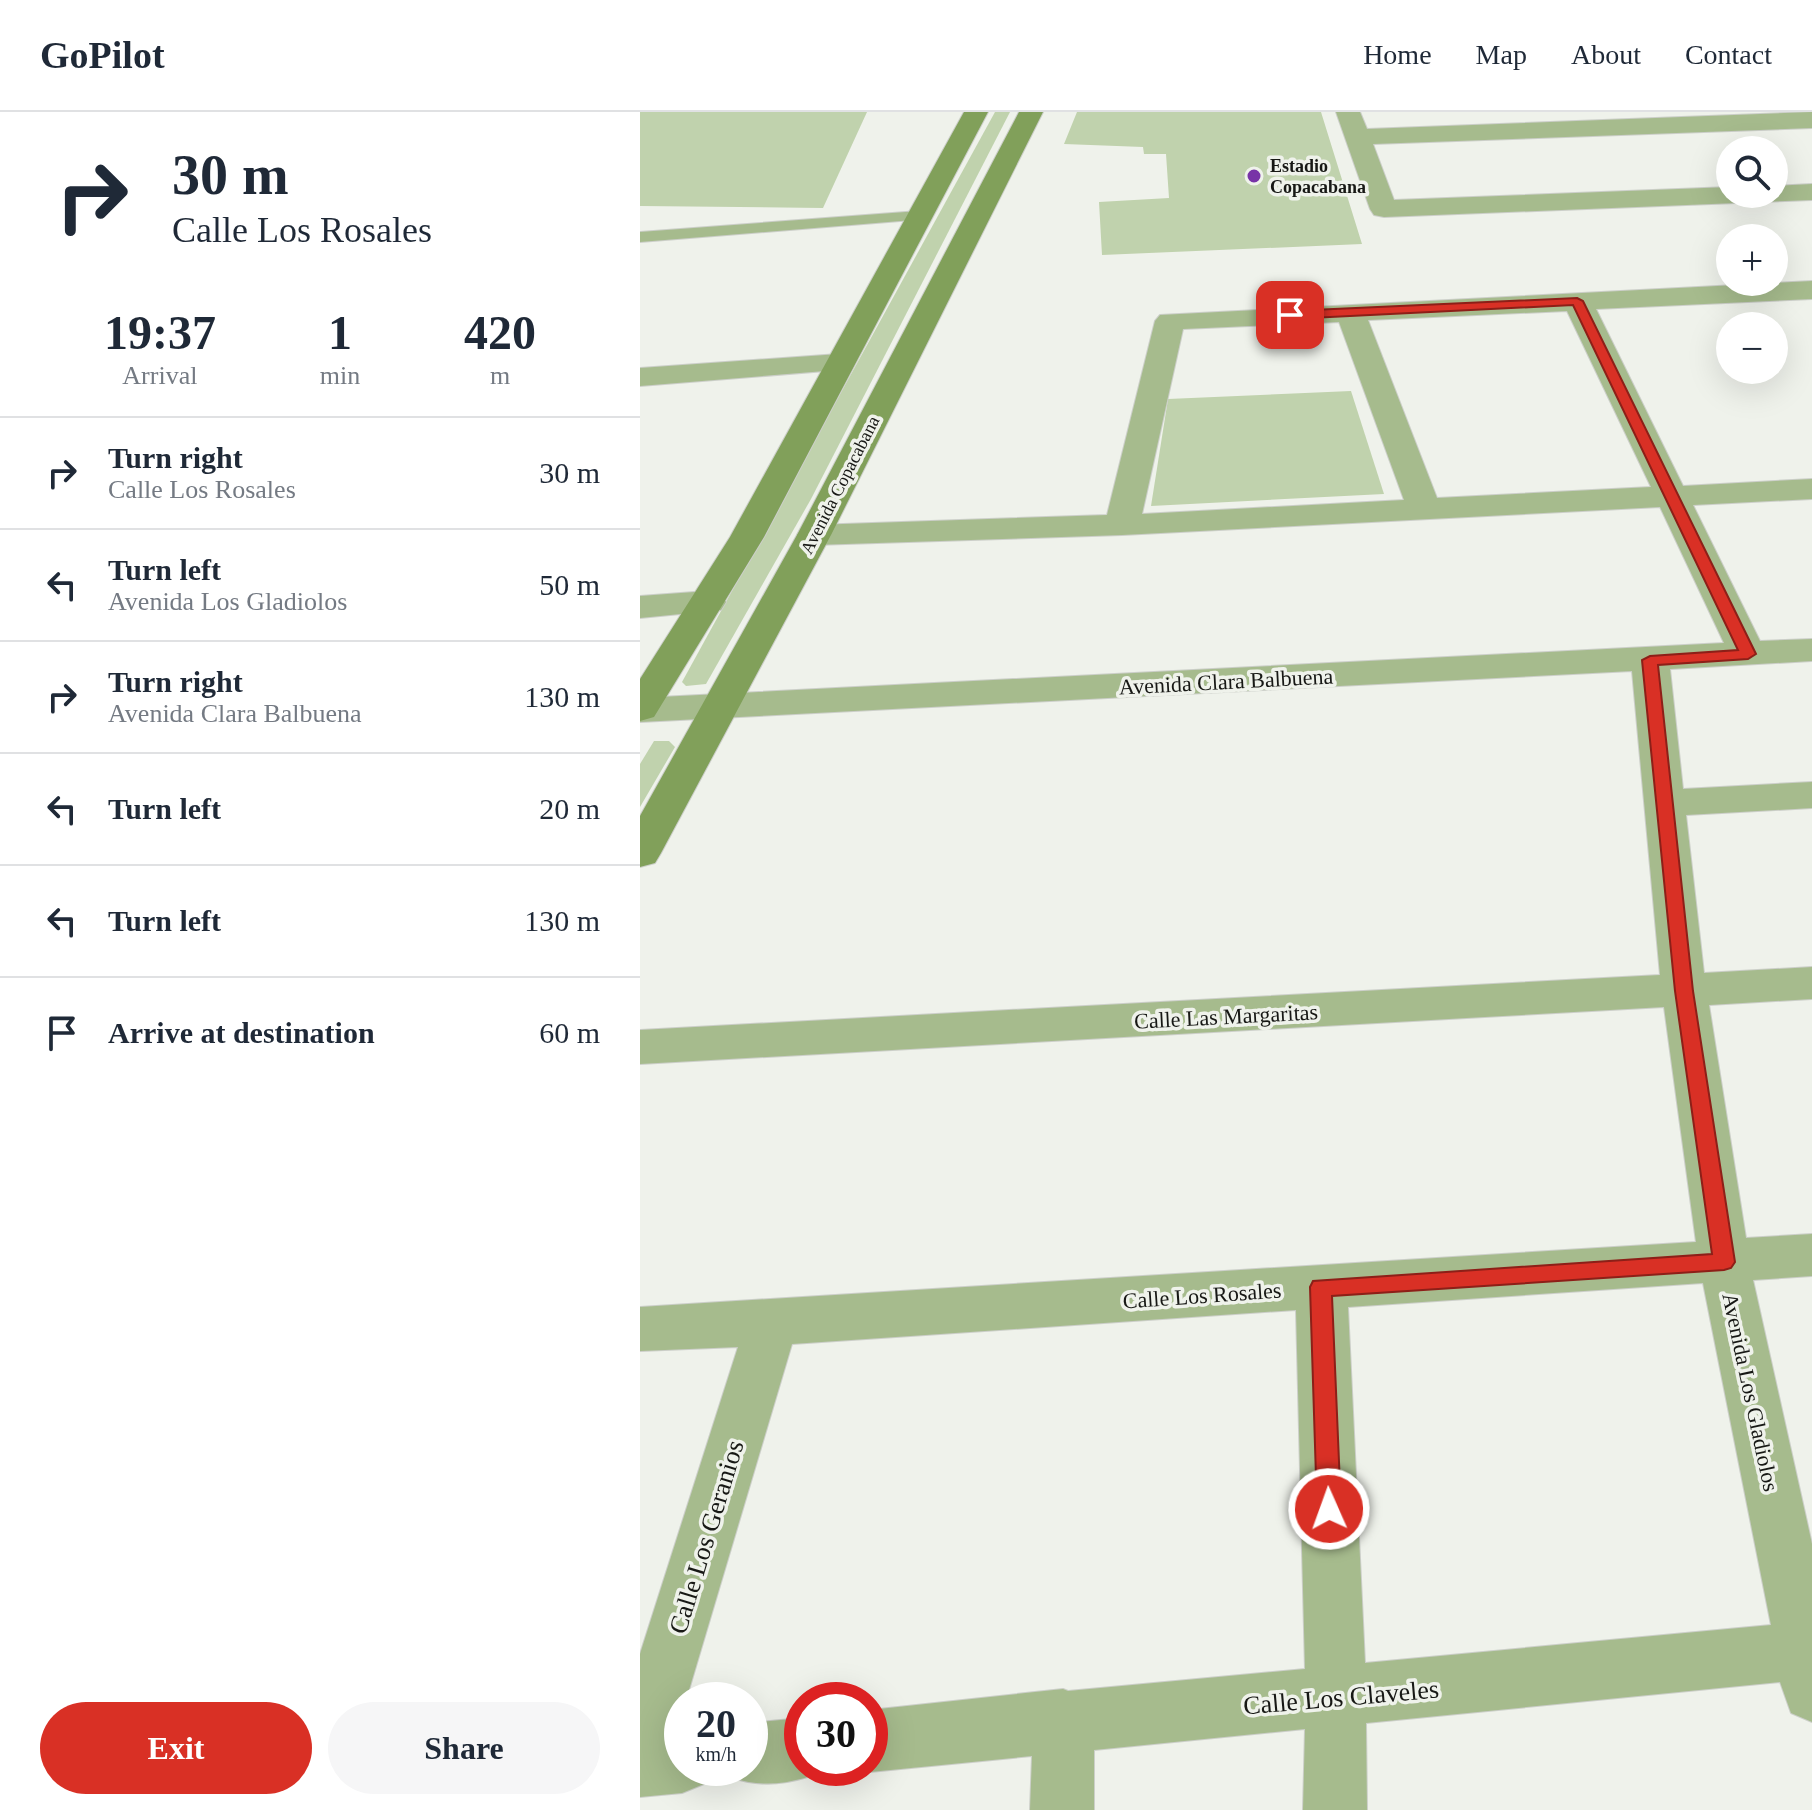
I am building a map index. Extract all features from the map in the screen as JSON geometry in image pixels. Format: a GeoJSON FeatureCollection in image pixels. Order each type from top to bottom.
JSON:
{"type":"FeatureCollection","features":[{"type":"Feature","properties":{"kind":"main road"},"geometry":{"type":"LineString","coordinates":[[640,710],[747,537],[976,112]]}},
{"type":"Feature","properties":{"kind":"main road","name":"Avenida Copacabana"},"geometry":{"type":"LineString","coordinates":[[640,853],[814,535],[1031,112]]}},
{"type":"Feature","properties":{"kind":"street"},"geometry":{"type":"LineString","coordinates":[[1716,196],[1384,209],[1353,124],[1812,120]]}},
{"type":"Feature","properties":{"kind":"street"},"geometry":{"type":"LineString","coordinates":[[1788,193],[1812,192]]}},
{"type":"Feature","properties":{"kind":"street"},"geometry":{"type":"LineString","coordinates":[[1122,525],[1170,321],[1577,301],[1800,299]]}},
{"type":"Feature","properties":{"kind":"street"},"geometry":{"type":"LineString","coordinates":[[1577,301],[1748,654]]}},
{"type":"Feature","properties":{"kind":"street"},"geometry":{"type":"LineString","coordinates":[[1350,312],[1424,509]]}},
{"type":"Feature","properties":{"kind":"street"},"geometry":{"type":"LineString","coordinates":[[640,377],[839,363]]}},
{"type":"Feature","properties":{"kind":"street"},"geometry":{"type":"LineString","coordinates":[[814,535],[1122,525],[1812,489]]}},
{"type":"Feature","properties":{"kind":"street"},"geometry":{"type":"LineString","coordinates":[[640,607],[708,602]]}},
{"type":"Feature","properties":{"kind":"street","name":"Avenida Clara Balbuena"},"geometry":{"type":"LineString","coordinates":[[640,710],[1812,650]]}},
{"type":"Feature","properties":{"kind":"street","name":"Avenida Los Gladiolos"},"geometry":{"type":"LineString","coordinates":[[1650,660],[1684,991],[1724,1262],[1810,1664]]}},
{"type":"Feature","properties":{"kind":"street"},"geometry":{"type":"LineString","coordinates":[[1666,803],[1812,795]]}},
{"type":"Feature","properties":{"kind":"street","name":"Calle Las Margaritas"},"geometry":{"type":"LineString","coordinates":[[640,1047],[1812,983]]}},
{"type":"Feature","properties":{"kind":"street","name":"Calle Los Rosales"},"geometry":{"type":"LineString","coordinates":[[640,1329],[1812,1255]]}},
{"type":"Feature","properties":{"kind":"street"},"geometry":{"type":"LineString","coordinates":[[1321,1287],[1336,1698],[1335,1810]]}},
{"type":"Feature","properties":{"kind":"street","name":"Calle Los Geranios"},"geometry":{"type":"LineString","coordinates":[[640,1750],[772,1323]]}},
{"type":"Feature","properties":{"kind":"street","name":"Calle Los Claveles"},"geometry":{"type":"LineString","coordinates":[[888,1739],[1063,1720],[1810,1664]]}},
{"type":"Feature","properties":{"kind":"street"},"geometry":{"type":"LineString","coordinates":[[1062,1810],[1063,1720]]}},
{"type":"Feature","properties":{"kind":"street"},"geometry":{"type":"LineString","coordinates":[[640,1766],[664,1764]]}},
{"type":"Feature","properties":{"kind":"lane"},"geometry":{"type":"LineString","coordinates":[[640,237],[919,216]]}},
{"type":"Feature","properties":{"kind":"green space"},"geometry":{"type":"Polygon","coordinates":[[[640,112],[867,112],[823,208],[640,206],[640,112]]]}},
{"type":"Feature","properties":{"kind":"green space"},"geometry":{"type":"Polygon","coordinates":[[[995,112],[1010,112],[811,499],[706,684],[686,686],[682,682],[995,112]]]}},
{"type":"Feature","properties":{"kind":"green space","name":"Estadio Copacabana"},"geometry":{"type":"Polygon","coordinates":[[[1077,112],[1321,112],[1362,244],[1102,255],[1099,202],[1169,198],[1166,154],[1144,154],[1143,147],[1064,144],[1077,112]]]}},
{"type":"Feature","properties":{"kind":"green space"},"geometry":{"type":"Polygon","coordinates":[[[1351,391],[1384,494],[1151,506],[1168,399],[1351,391]]]}},
{"type":"Feature","properties":{"kind":"green space"},"geometry":{"type":"Polygon","coordinates":[[[654,741],[669,741],[675,747],[640,807],[640,764],[654,741]]]}},
{"type":"Feature","properties":{"kind":"place","name":"Estadio Copacabana"},"geometry":{"type":"Point","coordinates":[1254,176]}},
{"type":"Feature","properties":{"kind":"route"},"geometry":{"type":"LineString","coordinates":[[1290,315],[1577,301],[1748,654],[1650,660],[1684,991],[1724,1262],[1321,1287],[1329,1509]]}}]}
